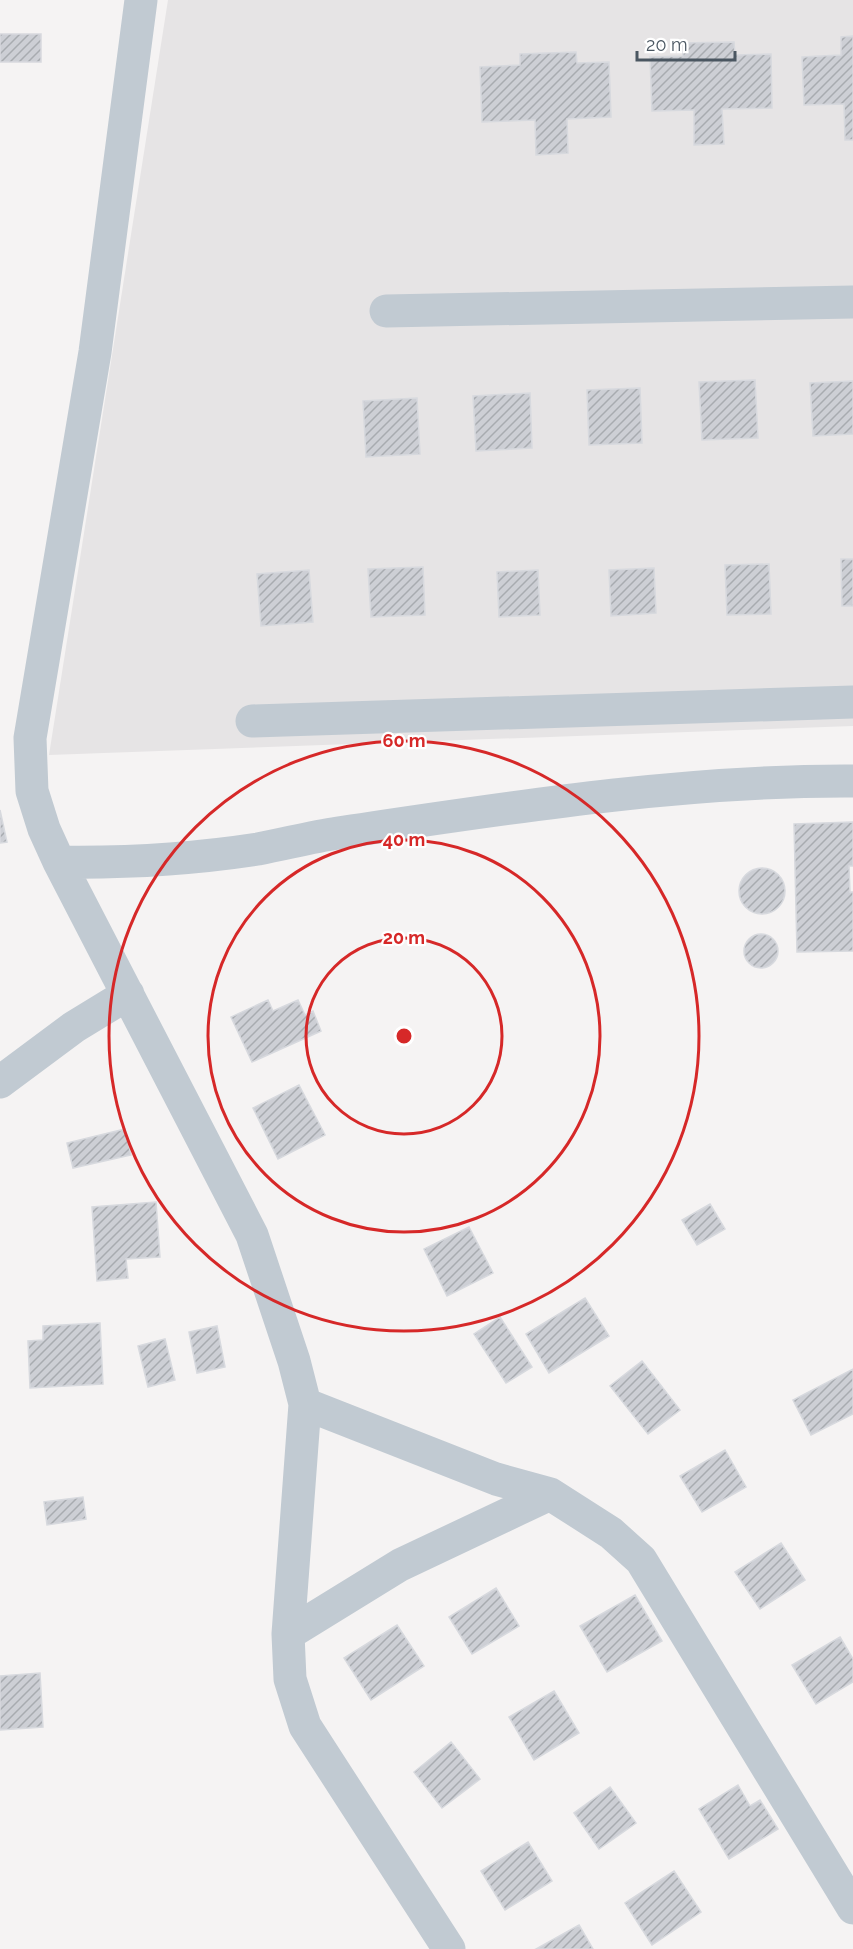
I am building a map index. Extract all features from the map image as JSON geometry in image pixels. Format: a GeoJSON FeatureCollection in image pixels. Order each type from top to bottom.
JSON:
{"type":"FeatureCollection","features":[{"type":"Feature","properties":{"kind":"street"},"geometry":{"type":"LineString","coordinates":[[141,0],[95,352],[30,738],[32,791],[44,829],[59,862],[252,1235],[294,1361],[305,1404],[288,1634],[290,1679],[305,1726],[449,1949]]}},
{"type":"Feature","properties":{"kind":"street"},"geometry":{"type":"LineString","coordinates":[[386,310],[853,302]]}},
{"type":"Feature","properties":{"kind":"street"},"geometry":{"type":"LineString","coordinates":[[252,721],[853,702]]}},
{"type":"Feature","properties":{"kind":"street"},"geometry":{"type":"LineString","coordinates":[[59,862],[117,862],[257,849],[336,834],[661,790],[777,781],[853,781]]}},
{"type":"Feature","properties":{"kind":"street"},"geometry":{"type":"LineString","coordinates":[[0,1082],[74,1027],[128,994]]}},
{"type":"Feature","properties":{"kind":"street"},"geometry":{"type":"LineString","coordinates":[[305,1404],[496,1479],[550,1494],[611,1533],[641,1560],[853,1908]]}},
{"type":"Feature","properties":{"kind":"street"},"geometry":{"type":"LineString","coordinates":[[288,1634],[400,1565],[550,1494]]}},
{"type":"Feature","properties":{"kind":"shaded area"},"geometry":{"type":"Polygon","coordinates":[[[168,0],[853,0],[853,726],[49,755],[168,0]]]}},
{"type":"Feature","properties":{"kind":"building"},"geometry":{"type":"Polygon","coordinates":[[[0,34],[41,34],[41,62],[0,62],[0,34]]]}},
{"type":"Feature","properties":{"kind":"building"},"geometry":{"type":"Polygon","coordinates":[[[853,36],[853,140],[845,140],[844,104],[804,105],[802,57],[841,55],[841,37],[853,36]]]}},
{"type":"Feature","properties":{"kind":"building"},"geometry":{"type":"Polygon","coordinates":[[[734,42],[735,55],[771,54],[772,108],[722,109],[724,144],[694,145],[694,110],[652,111],[650,57],[683,56],[682,43],[734,42]]]}},
{"type":"Feature","properties":{"kind":"building"},"geometry":{"type":"Polygon","coordinates":[[[576,52],[577,63],[609,62],[611,117],[567,119],[568,153],[536,155],[535,120],[482,122],[480,67],[520,65],[520,54],[576,52]]]}},
{"type":"Feature","properties":{"kind":"building"},"geometry":{"type":"Polygon","coordinates":[[[755,380],[758,438],[702,440],[699,382],[755,380]]]}},
{"type":"Feature","properties":{"kind":"building"},"geometry":{"type":"Polygon","coordinates":[[[853,381],[853,434],[813,436],[810,383],[853,381]]]}},
{"type":"Feature","properties":{"kind":"building"},"geometry":{"type":"Polygon","coordinates":[[[640,388],[642,443],[589,445],[587,390],[640,388]]]}},
{"type":"Feature","properties":{"kind":"building"},"geometry":{"type":"Polygon","coordinates":[[[530,393],[532,448],[476,451],[473,396],[530,393]]]}},
{"type":"Feature","properties":{"kind":"building"},"geometry":{"type":"Polygon","coordinates":[[[417,398],[420,454],[366,457],[363,401],[417,398]]]}},
{"type":"Feature","properties":{"kind":"building"},"geometry":{"type":"Polygon","coordinates":[[[841,559],[853,559],[853,606],[842,606],[841,559]]]}},
{"type":"Feature","properties":{"kind":"building"},"geometry":{"type":"Polygon","coordinates":[[[769,564],[771,614],[727,615],[725,565],[769,564]]]}},
{"type":"Feature","properties":{"kind":"building"},"geometry":{"type":"Polygon","coordinates":[[[423,567],[425,615],[371,617],[368,569],[423,567]]]}},
{"type":"Feature","properties":{"kind":"building"},"geometry":{"type":"Polygon","coordinates":[[[654,568],[656,613],[611,616],[609,570],[654,568]]]}},
{"type":"Feature","properties":{"kind":"building"},"geometry":{"type":"Polygon","coordinates":[[[309,570],[313,622],[261,626],[257,574],[309,570]]]}},
{"type":"Feature","properties":{"kind":"building"},"geometry":{"type":"Polygon","coordinates":[[[538,570],[540,615],[499,617],[497,572],[538,570]]]}},
{"type":"Feature","properties":{"kind":"building"},"geometry":{"type":"Polygon","coordinates":[[[0,810],[7,842],[0,843],[0,810]]]}},
{"type":"Feature","properties":{"kind":"building"},"geometry":{"type":"Polygon","coordinates":[[[853,822],[853,866],[849,866],[850,892],[853,892],[853,951],[797,952],[794,824],[853,822]]]}},
{"type":"Feature","properties":{"kind":"building"},"geometry":{"type":"Polygon","coordinates":[[[762,868],[778,875],[785,891],[778,907],[762,914],[746,907],[739,891],[746,875],[762,868]]]}},
{"type":"Feature","properties":{"kind":"building"},"geometry":{"type":"Polygon","coordinates":[[[761,934],[773,939],[778,951],[773,963],[761,968],[749,963],[744,951],[749,939],[761,934]]]}},
{"type":"Feature","properties":{"kind":"building"},"geometry":{"type":"Polygon","coordinates":[[[268,1000],[273,1011],[298,1000],[305,1015],[313,1011],[321,1031],[252,1062],[231,1017],[268,1000]]]}},
{"type":"Feature","properties":{"kind":"building"},"geometry":{"type":"Polygon","coordinates":[[[299,1085],[325,1135],[278,1159],[253,1108],[299,1085]]]}},
{"type":"Feature","properties":{"kind":"building"},"geometry":{"type":"Polygon","coordinates":[[[125,1129],[131,1155],[73,1168],[67,1143],[125,1129]]]}},
{"type":"Feature","properties":{"kind":"building"},"geometry":{"type":"Polygon","coordinates":[[[156,1202],[160,1257],[126,1259],[128,1278],[97,1281],[92,1207],[156,1202]]]}},
{"type":"Feature","properties":{"kind":"building"},"geometry":{"type":"Polygon","coordinates":[[[710,1204],[725,1229],[697,1245],[682,1220],[710,1204]]]}},
{"type":"Feature","properties":{"kind":"building"},"geometry":{"type":"Polygon","coordinates":[[[469,1227],[493,1273],[447,1296],[424,1249],[469,1227]]]}},
{"type":"Feature","properties":{"kind":"building"},"geometry":{"type":"Polygon","coordinates":[[[585,1298],[609,1336],[549,1373],[526,1334],[585,1298]]]}},
{"type":"Feature","properties":{"kind":"building"},"geometry":{"type":"Polygon","coordinates":[[[500,1317],[532,1367],[506,1383],[474,1334],[500,1317]]]}},
{"type":"Feature","properties":{"kind":"building"},"geometry":{"type":"Polygon","coordinates":[[[100,1323],[103,1384],[30,1388],[28,1341],[43,1340],[43,1326],[100,1323]]]}},
{"type":"Feature","properties":{"kind":"building"},"geometry":{"type":"Polygon","coordinates":[[[217,1326],[225,1367],[197,1373],[189,1332],[217,1326]]]}},
{"type":"Feature","properties":{"kind":"building"},"geometry":{"type":"Polygon","coordinates":[[[165,1339],[175,1380],[148,1387],[138,1346],[165,1339]]]}},
{"type":"Feature","properties":{"kind":"building"},"geometry":{"type":"Polygon","coordinates":[[[642,1361],[680,1410],[648,1434],[610,1386],[642,1361]]]}},
{"type":"Feature","properties":{"kind":"building"},"geometry":{"type":"Polygon","coordinates":[[[853,1369],[853,1414],[811,1435],[793,1400],[853,1369]]]}},
{"type":"Feature","properties":{"kind":"building"},"geometry":{"type":"Polygon","coordinates":[[[725,1450],[746,1487],[702,1512],[680,1476],[725,1450]]]}},
{"type":"Feature","properties":{"kind":"building"},"geometry":{"type":"Polygon","coordinates":[[[83,1497],[86,1519],[47,1525],[44,1502],[83,1497]]]}},
{"type":"Feature","properties":{"kind":"building"},"geometry":{"type":"Polygon","coordinates":[[[781,1543],[805,1580],[760,1609],[735,1572],[781,1543]]]}},
{"type":"Feature","properties":{"kind":"building"},"geometry":{"type":"Polygon","coordinates":[[[496,1588],[519,1626],[472,1654],[449,1617],[496,1588]]]}},
{"type":"Feature","properties":{"kind":"building"},"geometry":{"type":"Polygon","coordinates":[[[635,1595],[662,1641],[607,1672],[580,1626],[635,1595]]]}},
{"type":"Feature","properties":{"kind":"building"},"geometry":{"type":"Polygon","coordinates":[[[397,1625],[424,1666],[371,1700],[344,1658],[397,1625]]]}},
{"type":"Feature","properties":{"kind":"building"},"geometry":{"type":"Polygon","coordinates":[[[840,1637],[853,1659],[853,1682],[816,1704],[792,1665],[840,1637]]]}},
{"type":"Feature","properties":{"kind":"building"},"geometry":{"type":"Polygon","coordinates":[[[40,1673],[43,1727],[0,1730],[0,1676],[40,1673]]]}},
{"type":"Feature","properties":{"kind":"building"},"geometry":{"type":"Polygon","coordinates":[[[554,1691],[579,1733],[534,1760],[509,1717],[554,1691]]]}},
{"type":"Feature","properties":{"kind":"building"},"geometry":{"type":"Polygon","coordinates":[[[451,1742],[480,1779],[442,1808],[414,1772],[451,1742]]]}},
{"type":"Feature","properties":{"kind":"building"},"geometry":{"type":"Polygon","coordinates":[[[738,1785],[750,1806],[760,1800],[778,1829],[729,1859],[699,1809],[738,1785]]]}},
{"type":"Feature","properties":{"kind":"building"},"geometry":{"type":"Polygon","coordinates":[[[610,1787],[636,1823],[599,1849],[574,1813],[610,1787]]]}},
{"type":"Feature","properties":{"kind":"building"},"geometry":{"type":"Polygon","coordinates":[[[528,1842],[552,1881],[505,1910],[481,1871],[528,1842]]]}},
{"type":"Feature","properties":{"kind":"building"},"geometry":{"type":"Polygon","coordinates":[[[674,1871],[701,1912],[652,1945],[625,1903],[674,1871]]]}},
{"type":"Feature","properties":{"kind":"building"},"geometry":{"type":"Polygon","coordinates":[[[579,1925],[593,1949],[536,1949],[579,1925]]]}}]}
